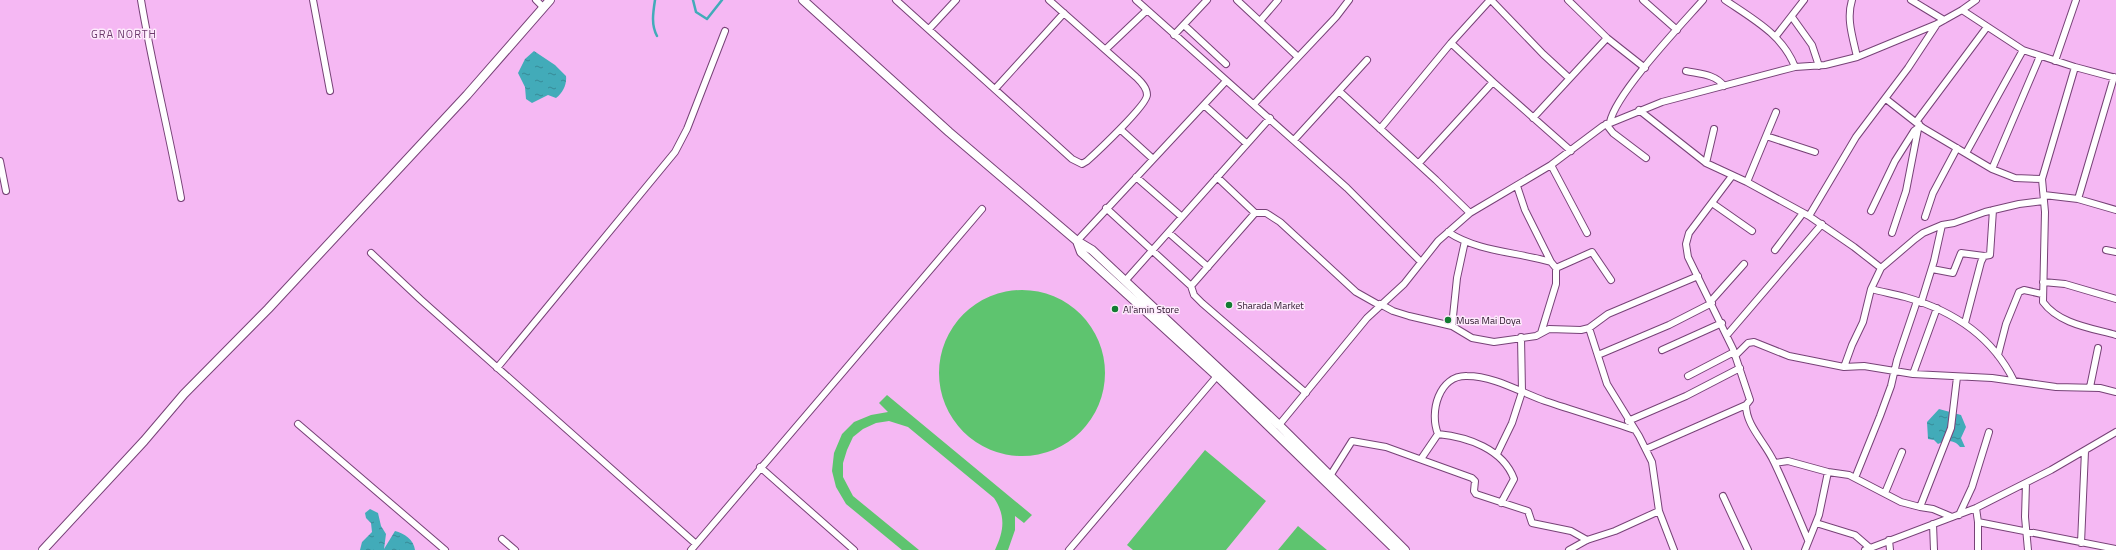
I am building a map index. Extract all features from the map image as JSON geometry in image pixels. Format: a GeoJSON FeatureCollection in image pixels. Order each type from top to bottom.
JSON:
{"type":"FeatureCollection","features":[{"type":"Feature","properties":{"kind":"street"},"geometry":{"type":"LineString","coordinates":[[141,0],[154,75],[172,147],[181,198]]}},
{"type":"Feature","properties":{"kind":"street"},"geometry":{"type":"LineString","coordinates":[[313,0],[330,91]]}},
{"type":"Feature","properties":{"kind":"street"},"geometry":{"type":"LineString","coordinates":[[536,0],[543,7]]}},
{"type":"Feature","properties":{"kind":"street"},"geometry":{"type":"LineString","coordinates":[[43,550],[144,441],[184,394],[279,298],[467,95],[550,0]]}},
{"type":"Feature","properties":{"kind":"street"},"geometry":{"type":"LineString","coordinates":[[803,0],[949,132],[1077,241],[1086,245],[1279,425],[1406,550]]}},
{"type":"Feature","properties":{"kind":"street"},"geometry":{"type":"LineString","coordinates":[[896,0],[1079,164],[1087,161],[1120,129],[1145,99],[1147,92],[1136,76],[1049,0]]}},
{"type":"Feature","properties":{"kind":"street"},"geometry":{"type":"LineString","coordinates":[[929,29],[956,0]]}},
{"type":"Feature","properties":{"kind":"street"},"geometry":{"type":"LineString","coordinates":[[1136,0],[1347,188],[1420,261]]}},
{"type":"Feature","properties":{"kind":"street"},"geometry":{"type":"LineString","coordinates":[[1174,35],[1207,0]]}},
{"type":"Feature","properties":{"kind":"street"},"geometry":{"type":"LineString","coordinates":[[1238,0],[1298,57]]}},
{"type":"Feature","properties":{"kind":"street"},"geometry":{"type":"LineString","coordinates":[[1260,20],[1278,0]]}},
{"type":"Feature","properties":{"kind":"street"},"geometry":{"type":"LineString","coordinates":[[1254,104],[1349,0]]}},
{"type":"Feature","properties":{"kind":"street"},"geometry":{"type":"LineString","coordinates":[[1380,129],[1451,42],[1491,0],[1543,54],[1569,78]]}},
{"type":"Feature","properties":{"kind":"street"},"geometry":{"type":"LineString","coordinates":[[1568,0],[1607,38],[1645,68]]}},
{"type":"Feature","properties":{"kind":"street"},"geometry":{"type":"LineString","coordinates":[[1643,0],[1677,30]]}},
{"type":"Feature","properties":{"kind":"street"},"geometry":{"type":"LineString","coordinates":[[1608,123],[1616,107],[1645,68],[1703,0]]}},
{"type":"Feature","properties":{"kind":"street"},"geometry":{"type":"LineString","coordinates":[[1725,0],[1776,36],[1789,54],[1795,67]]}},
{"type":"Feature","properties":{"kind":"street"},"geometry":{"type":"LineString","coordinates":[[1852,0],[1850,7],[1850,29],[1857,57]]}},
{"type":"Feature","properties":{"kind":"street"},"geometry":{"type":"LineString","coordinates":[[1911,0],[1944,20]]}},
{"type":"Feature","properties":{"kind":"street"},"geometry":{"type":"LineString","coordinates":[[1279,425],[1352,335],[1380,304],[1404,284],[1420,261],[1448,232],[1470,213],[1551,166],[1608,123],[1638,110],[1662,102],[1795,67],[1819,66],[1857,57],[1937,24],[1976,0]]}},
{"type":"Feature","properties":{"kind":"street"},"geometry":{"type":"LineString","coordinates":[[2055,61],[2076,0]]}},
{"type":"Feature","properties":{"kind":"street"},"geometry":{"type":"LineString","coordinates":[[1776,36],[1792,17],[1801,1]]}},
{"type":"Feature","properties":{"kind":"street"},"geometry":{"type":"LineString","coordinates":[[1106,49],[1147,10]]}},
{"type":"Feature","properties":{"kind":"street"},"geometry":{"type":"LineString","coordinates":[[1962,10],[2023,50],[2074,68],[2115,78],[2078,199]]}},
{"type":"Feature","properties":{"kind":"street"},"geometry":{"type":"LineString","coordinates":[[995,89],[1064,12]]}},
{"type":"Feature","properties":{"kind":"street"},"geometry":{"type":"LineString","coordinates":[[1792,17],[1812,45],[1819,66]]}},
{"type":"Feature","properties":{"kind":"street"},"geometry":{"type":"LineString","coordinates":[[1775,250],[1806,214],[1856,137],[1886,100],[1937,24]]}},
{"type":"Feature","properties":{"kind":"street"},"geometry":{"type":"LineString","coordinates":[[1184,25],[1226,64]]}},
{"type":"Feature","properties":{"kind":"street"},"geometry":{"type":"LineString","coordinates":[[1871,211],[1895,161],[1986,27]]}},
{"type":"Feature","properties":{"kind":"street"},"geometry":{"type":"LineString","coordinates":[[497,368],[675,152],[687,129],[725,31]]}},
{"type":"Feature","properties":{"kind":"street"},"geometry":{"type":"LineString","coordinates":[[1533,118],[1607,38]]}},
{"type":"Feature","properties":{"kind":"street"},"geometry":{"type":"LineString","coordinates":[[1451,42],[1493,82],[1571,151]]}},
{"type":"Feature","properties":{"kind":"street"},"geometry":{"type":"LineString","coordinates":[[1966,153],[2023,50]]}},
{"type":"Feature","properties":{"kind":"street"},"geometry":{"type":"LineString","coordinates":[[1992,169],[2040,56]]}},
{"type":"Feature","properties":{"kind":"street"},"geometry":{"type":"LineString","coordinates":[[1294,140],[1367,60]]}},
{"type":"Feature","properties":{"kind":"street"},"geometry":{"type":"LineString","coordinates":[[2074,68],[2042,179],[2045,212],[2043,302],[2048,310],[2070,322],[2116,335]]}},
{"type":"Feature","properties":{"kind":"street"},"geometry":{"type":"LineString","coordinates":[[1686,71],[1714,77],[1724,86]]}},
{"type":"Feature","properties":{"kind":"street"},"geometry":{"type":"LineString","coordinates":[[1077,241],[1106,208],[1226,81]]}},
{"type":"Feature","properties":{"kind":"street"},"geometry":{"type":"LineString","coordinates":[[1418,163],[1493,82]]}},
{"type":"Feature","properties":{"kind":"street"},"geometry":{"type":"LineString","coordinates":[[1339,91],[1470,213]]}},
{"type":"Feature","properties":{"kind":"street"},"geometry":{"type":"LineString","coordinates":[[1886,100],[1918,125],[1992,169],[2015,178],[2042,179]]}},
{"type":"Feature","properties":{"kind":"street"},"geometry":{"type":"LineString","coordinates":[[1204,105],[1246,143]]}},
{"type":"Feature","properties":{"kind":"street"},"geometry":{"type":"LineString","coordinates":[[1638,110],[1706,163],[1747,182],[1806,214],[1822,224],[1881,268]]}},
{"type":"Feature","properties":{"kind":"street"},"geometry":{"type":"LineString","coordinates":[[1747,182],[1776,112]]}},
{"type":"Feature","properties":{"kind":"street"},"geometry":{"type":"LineString","coordinates":[[1125,282],[1153,252],[1246,143],[1270,118]]}},
{"type":"Feature","properties":{"kind":"street"},"geometry":{"type":"LineString","coordinates":[[1608,123],[1613,133],[1646,158]]}},
{"type":"Feature","properties":{"kind":"street"},"geometry":{"type":"LineString","coordinates":[[1892,233],[1906,191],[1918,125]]}},
{"type":"Feature","properties":{"kind":"street"},"geometry":{"type":"LineString","coordinates":[[1120,129],[1153,159]]}},
{"type":"Feature","properties":{"kind":"street"},"geometry":{"type":"LineString","coordinates":[[1706,163],[1714,129]]}},
{"type":"Feature","properties":{"kind":"street"},"geometry":{"type":"LineString","coordinates":[[1766,136],[1815,152]]}},
{"type":"Feature","properties":{"kind":"street"},"geometry":{"type":"LineString","coordinates":[[1924,217],[1933,193],[1957,148]]}},
{"type":"Feature","properties":{"kind":"street"},"geometry":{"type":"LineString","coordinates":[[0,161],[6,191]]}},
{"type":"Feature","properties":{"kind":"street"},"geometry":{"type":"LineString","coordinates":[[1551,166],[1587,233]]}},
{"type":"Feature","properties":{"kind":"street"},"geometry":{"type":"LineString","coordinates":[[1646,449],[1746,405],[1750,398],[1735,354],[1722,323],[1688,257],[1686,248],[1686,240],[1696,223],[1732,176]]}},
{"type":"Feature","properties":{"kind":"street"},"geometry":{"type":"LineString","coordinates":[[1136,177],[1182,217]]}},
{"type":"Feature","properties":{"kind":"street"},"geometry":{"type":"LineString","coordinates":[[1216,177],[1255,213],[1266,213],[1280,222],[1356,292],[1393,311],[1452,326],[1472,338],[1488,342],[1541,333],[1549,329],[1581,330],[1589,328],[1608,314],[1698,276]]}},
{"type":"Feature","properties":{"kind":"street"},"geometry":{"type":"LineString","coordinates":[[1517,186],[1525,210],[1551,262],[1556,268],[1556,284],[1541,333]]}},
{"type":"Feature","properties":{"kind":"street"},"geometry":{"type":"LineString","coordinates":[[1844,367],[1863,322],[1871,289],[1881,268],[1923,233],[1942,225],[1954,223],[1993,210],[2044,198],[2078,199],[2116,210]]}},
{"type":"Feature","properties":{"kind":"street"},"geometry":{"type":"LineString","coordinates":[[1712,203],[1752,231]]}},
{"type":"Feature","properties":{"kind":"street"},"geometry":{"type":"LineString","coordinates":[[1106,208],[1191,286],[1194,295],[1202,303],[1306,393]]}},
{"type":"Feature","properties":{"kind":"street"},"geometry":{"type":"LineString","coordinates":[[691,550],[760,467],[982,209]]}},
{"type":"Feature","properties":{"kind":"street"},"geometry":{"type":"LineString","coordinates":[[1932,269],[1953,273],[1961,253],[1984,256],[1990,255],[1993,210]]}},
{"type":"Feature","properties":{"kind":"street"},"geometry":{"type":"LineString","coordinates":[[1191,286],[1255,213]]}},
{"type":"Feature","properties":{"kind":"street"},"geometry":{"type":"LineString","coordinates":[[1727,335],[1822,224]]}},
{"type":"Feature","properties":{"kind":"street"},"geometry":{"type":"LineString","coordinates":[[1855,478],[1880,416],[1891,386],[1893,372],[1932,269],[1942,225]]}},
{"type":"Feature","properties":{"kind":"street"},"geometry":{"type":"LineString","coordinates":[[1448,232],[1465,241],[1495,250],[1551,262]]}},
{"type":"Feature","properties":{"kind":"street"},"geometry":{"type":"LineString","coordinates":[[1169,233],[1208,267]]}},
{"type":"Feature","properties":{"kind":"street"},"geometry":{"type":"LineString","coordinates":[[1077,241],[1081,252],[1217,376],[1396,550]]}},
{"type":"Feature","properties":{"kind":"street"},"geometry":{"type":"LineString","coordinates":[[1452,326],[1457,278],[1465,241]]}},
{"type":"Feature","properties":{"kind":"street"},"geometry":{"type":"LineString","coordinates":[[2106,250],[2116,252]]}},
{"type":"Feature","properties":{"kind":"street"},"geometry":{"type":"LineString","coordinates":[[1556,268],[1592,252],[1611,280]]}},
{"type":"Feature","properties":{"kind":"street"},"geometry":{"type":"LineString","coordinates":[[371,253],[497,368],[696,544]]}},
{"type":"Feature","properties":{"kind":"street"},"geometry":{"type":"LineString","coordinates":[[1965,323],[1984,256]]}},
{"type":"Feature","properties":{"kind":"street"},"geometry":{"type":"LineString","coordinates":[[1598,355],[1669,325],[1711,302],[1744,264]]}},
{"type":"Feature","properties":{"kind":"street"},"geometry":{"type":"LineString","coordinates":[[2043,282],[2065,284],[2116,299]]}},
{"type":"Feature","properties":{"kind":"street"},"geometry":{"type":"LineString","coordinates":[[1871,289],[1937,308],[1965,323],[1988,342],[2014,381]]}},
{"type":"Feature","properties":{"kind":"street"},"geometry":{"type":"LineString","coordinates":[[1998,355],[2006,324],[2019,292],[2024,290],[2042,294]]}},
{"type":"Feature","properties":{"kind":"street"},"geometry":{"type":"LineString","coordinates":[[1913,374],[1937,308]]}},
{"type":"Feature","properties":{"kind":"street"},"geometry":{"type":"LineString","coordinates":[[1662,350],[1722,323]]}},
{"type":"Feature","properties":{"kind":"street"},"geometry":{"type":"LineString","coordinates":[[1589,328],[1607,384],[1646,449],[1656,478],[1659,511],[1674,550]]}},
{"type":"Feature","properties":{"kind":"street"},"geometry":{"type":"LineString","coordinates":[[1497,454],[1512,423],[1522,392],[1521,337]]}},
{"type":"Feature","properties":{"kind":"street"},"geometry":{"type":"LineString","coordinates":[[1688,376],[1735,354],[1748,343],[1754,342],[1789,356],[1844,367],[1871,367],[1893,372],[2014,381],[2056,387],[2090,387],[2116,392]]}},
{"type":"Feature","properties":{"kind":"street"},"geometry":{"type":"LineString","coordinates":[[2090,387],[2098,348]]}},
{"type":"Feature","properties":{"kind":"street"},"geometry":{"type":"LineString","coordinates":[[1628,421],[1686,396],[1740,368]]}},
{"type":"Feature","properties":{"kind":"street"},"geometry":{"type":"LineString","coordinates":[[1069,550],[1217,376]]}},
{"type":"Feature","properties":{"kind":"street"},"geometry":{"type":"LineString","coordinates":[[1421,459],[1438,434],[1435,419],[1437,401],[1444,385],[1455,378],[1468,376],[1479,378],[1635,430]]}},
{"type":"Feature","properties":{"kind":"street"},"geometry":{"type":"LineString","coordinates":[[1920,508],[1951,428],[1957,377]]}},
{"type":"Feature","properties":{"kind":"street"},"geometry":{"type":"LineString","coordinates":[[1746,405],[1748,421],[1761,438],[1775,463],[1808,540]]}},
{"type":"Feature","properties":{"kind":"street"},"geometry":{"type":"LineString","coordinates":[[298,424],[445,550]]}},
{"type":"Feature","properties":{"kind":"street"},"geometry":{"type":"LineString","coordinates":[[1959,515],[1972,487],[1989,432]]}},
{"type":"Feature","properties":{"kind":"street"},"geometry":{"type":"LineString","coordinates":[[1816,523],[1855,535],[1868,549],[1976,508],[2026,483],[2116,432]]}},
{"type":"Feature","properties":{"kind":"street"},"geometry":{"type":"LineString","coordinates":[[1438,434],[1489,449],[1497,454],[1507,466],[1514,479],[1501,503]]}},
{"type":"Feature","properties":{"kind":"street"},"geometry":{"type":"LineString","coordinates":[[1330,476],[1348,445],[1353,441],[1386,447],[1472,478],[1475,481],[1474,492],[1476,494],[1529,512],[1532,523],[1571,531],[1587,540]]}},
{"type":"Feature","properties":{"kind":"street"},"geometry":{"type":"LineString","coordinates":[[2081,543],[2085,450]]}},
{"type":"Feature","properties":{"kind":"street"},"geometry":{"type":"LineString","coordinates":[[1885,493],[1902,452]]}},
{"type":"Feature","properties":{"kind":"street"},"geometry":{"type":"LineString","coordinates":[[1775,463],[1788,461],[1828,472],[1849,475],[1901,502],[1920,508],[1933,509],[1952,518]]}},
{"type":"Feature","properties":{"kind":"street"},"geometry":{"type":"LineString","coordinates":[[760,467],[854,550]]}},
{"type":"Feature","properties":{"kind":"street"},"geometry":{"type":"LineString","coordinates":[[1805,550],[1816,523],[1828,472]]}},
{"type":"Feature","properties":{"kind":"street"},"geometry":{"type":"LineString","coordinates":[[2026,483],[2026,531],[2028,550]]}},
{"type":"Feature","properties":{"kind":"street"},"geometry":{"type":"LineString","coordinates":[[1723,496],[1748,550]]}},
{"type":"Feature","properties":{"kind":"street"},"geometry":{"type":"LineString","coordinates":[[1976,508],[1978,522],[1978,550]]}},
{"type":"Feature","properties":{"kind":"street"},"geometry":{"type":"LineString","coordinates":[[1569,550],[1587,540],[1615,531],[1659,511]]}},
{"type":"Feature","properties":{"kind":"street"},"geometry":{"type":"LineString","coordinates":[[1978,522],[2116,549]]}},
{"type":"Feature","properties":{"kind":"street"},"geometry":{"type":"LineString","coordinates":[[1933,524],[1934,550]]}},
{"type":"Feature","properties":{"kind":"street"},"geometry":{"type":"LineString","coordinates":[[502,539],[515,550]]}},
{"type":"Feature","properties":{"kind":"street"},"geometry":{"type":"LineString","coordinates":[[1889,540],[1890,550]]}},
{"type":"Feature","properties":{"kind":"green space"},"geometry":{"type":"Polygon","coordinates":[[[1014,290],[1030,290],[1054,296],[1081,314],[1099,341],[1104,357],[1104,389],[1099,405],[1081,432],[1068,442],[1046,453],[1030,456],[1014,456],[990,450],[969,437],[958,426],[945,405],[942,397],[939,381],[939,365],[945,341],[958,320],[969,309],[990,296],[998,293],[1014,290]]]}},
{"type":"Feature","properties":{"kind":"green space"},"geometry":{"type":"Polygon","coordinates":[[[887,395],[1032,515],[1024,523],[1015,516],[1015,530],[1008,550],[995,550],[1002,530],[1002,517],[994,498],[908,427],[889,421],[876,423],[863,429],[853,437],[843,463],[843,477],[853,496],[919,550],[902,550],[846,504],[836,487],[832,471],[834,453],[842,434],[854,422],[871,415],[888,412],[879,403],[887,395]]]}},
{"type":"Feature","properties":{"kind":"green space"},"geometry":{"type":"Polygon","coordinates":[[[1205,450],[1266,501],[1226,550],[1133,550],[1127,545],[1205,450]]]}},
{"type":"Feature","properties":{"kind":"green space"},"geometry":{"type":"Polygon","coordinates":[[[1298,526],[1327,550],[1278,550],[1298,526]]]}},
{"type":"Feature","properties":{"kind":"water"},"geometry":{"type":"Polygon","coordinates":[[[534,51],[555,65],[566,76],[566,79],[563,91],[556,98],[548,95],[532,103],[526,99],[525,87],[518,73],[525,59],[534,51]]]}},
{"type":"Feature","properties":{"kind":"water"},"geometry":{"type":"Polygon","coordinates":[[[1939,409],[1961,415],[1966,427],[1961,438],[1965,447],[1960,447],[1958,444],[1950,441],[1938,444],[1934,440],[1928,439],[1927,422],[1939,409]]]}},
{"type":"Feature","properties":{"kind":"water"},"geometry":{"type":"Polygon","coordinates":[[[370,509],[378,513],[381,526],[386,534],[384,549],[395,531],[402,533],[411,540],[415,550],[360,550],[362,542],[372,532],[371,523],[366,518],[365,513],[370,509]]]}},
{"type":"Feature","properties":{"kind":"waterway"},"geometry":{"type":"LineString","coordinates":[[655,0],[653,23],[657,36]]}},
{"type":"Feature","properties":{"kind":"waterway"},"geometry":{"type":"LineString","coordinates":[[693,0],[696,12],[707,19],[722,0]]}},
{"type":"Feature","properties":{"kind":"place","name":"Sharada Market"},"geometry":{"type":"Point","coordinates":[1229,305]}},
{"type":"Feature","properties":{"kind":"place","name":"Al'amin Store"},"geometry":{"type":"Point","coordinates":[1115,309]}},
{"type":"Feature","properties":{"kind":"place","name":"Musa Mai Doya"},"geometry":{"type":"Point","coordinates":[1448,320]}},
{"type":"Feature","properties":{"kind":"district","name":"GRA NORTH"},"geometry":{"type":"Point","coordinates":[124,34]}}]}
